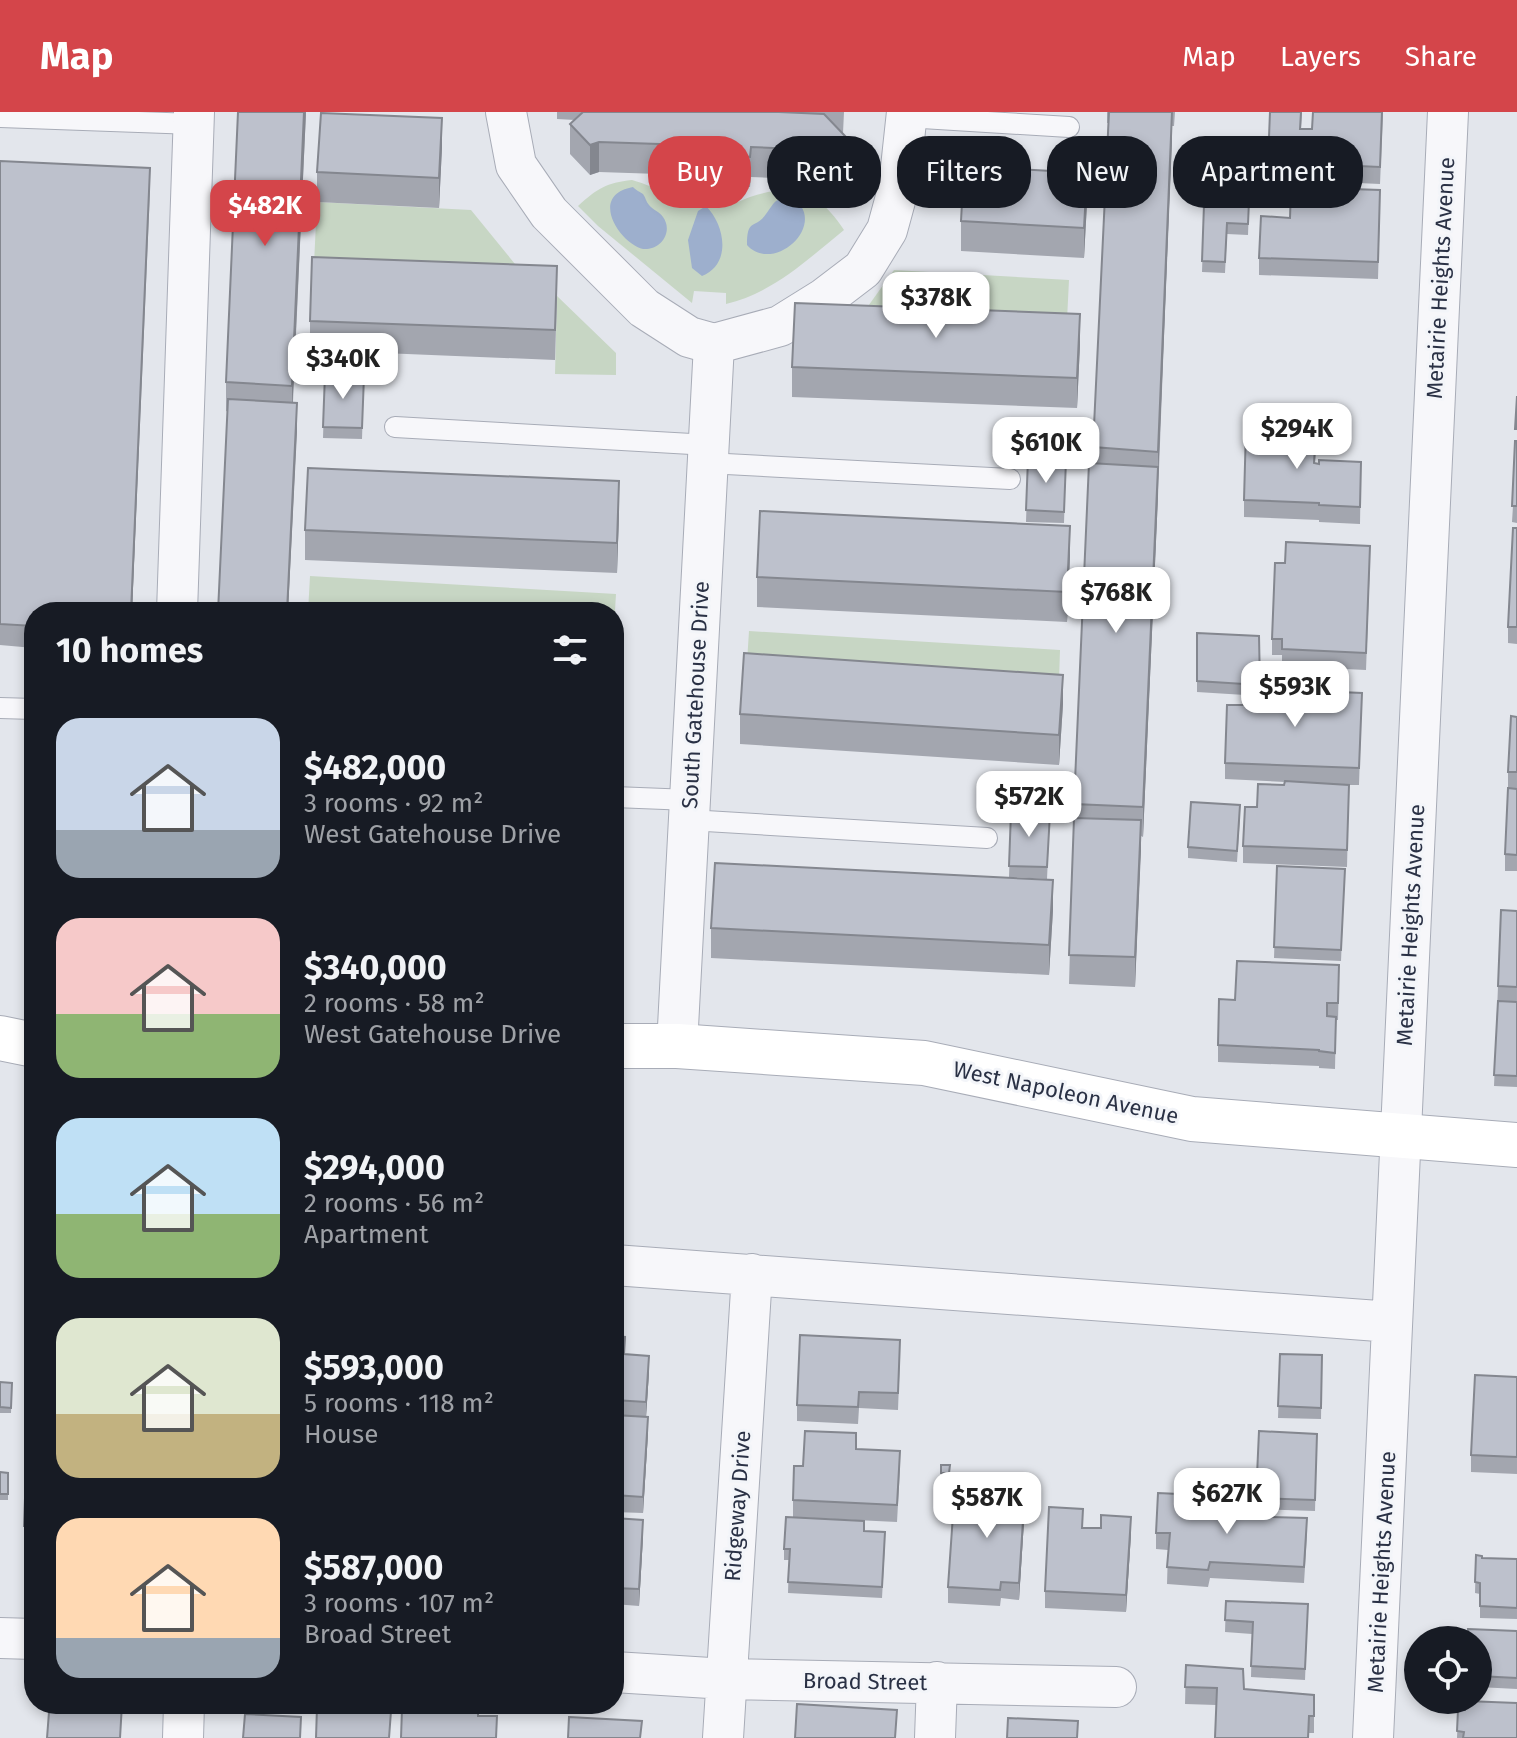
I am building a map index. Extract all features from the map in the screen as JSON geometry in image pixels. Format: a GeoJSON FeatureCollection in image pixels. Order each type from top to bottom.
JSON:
{"type":"FeatureCollection","features":[{"type":"Feature","properties":{"kind":"street"},"geometry":{"type":"LineString","coordinates":[[506,112],[516,165],[549,213],[644,308],[689,337],[714,344],[780,326],[863,269],[887,230],[899,186],[907,114]]}},
{"type":"Feature","properties":{"kind":"street","name":"Metairie Heights Avenue"},"geometry":{"type":"LineString","coordinates":[[1373,1738],[1448,112]]}},
{"type":"Feature","properties":{"kind":"street"},"geometry":{"type":"LineString","coordinates":[[177,602],[194,118]]}},
{"type":"Feature","properties":{"kind":"street","name":"South Gatehouse Drive"},"geometry":{"type":"LineString","coordinates":[[677,1046],[714,344]]}},
{"type":"Feature","properties":{"kind":"street"},"geometry":{"type":"LineString","coordinates":[[0,1038],[24,1043]]}},
{"type":"Feature","properties":{"kind":"street","name":"West Napoleon Avenue"},"geometry":{"type":"LineString","coordinates":[[624,1046],[677,1046],[924,1063],[1192,1119],[1517,1145]]}},
{"type":"Feature","properties":{"kind":"street"},"geometry":{"type":"LineString","coordinates":[[624,1266],[1392,1322]]}},
{"type":"Feature","properties":{"kind":"street","name":"Ridgeway Drive"},"geometry":{"type":"LineString","coordinates":[[723,1738],[752,1274]]}},
{"type":"Feature","properties":{"kind":"street"},"geometry":{"type":"LineString","coordinates":[[0,1638],[24,1639]]}},
{"type":"Feature","properties":{"kind":"street","name":"Broad Street"},"geometry":{"type":"LineString","coordinates":[[624,1673],[726,1679],[1116,1687]]}},
{"type":"Feature","properties":{"kind":"street"},"geometry":{"type":"LineString","coordinates":[[935,1738],[937,1682]]}},
{"type":"Feature","properties":{"kind":"street"},"geometry":{"type":"LineString","coordinates":[[183,1738],[184,1714]]}},
{"type":"Feature","properties":{"kind":"lane"},"geometry":{"type":"LineString","coordinates":[[907,114],[1069,127]]}},
{"type":"Feature","properties":{"kind":"lane"},"geometry":{"type":"LineString","coordinates":[[0,117],[194,118]]}},
{"type":"Feature","properties":{"kind":"lane"},"geometry":{"type":"LineString","coordinates":[[395,427],[1010,479]]}},
{"type":"Feature","properties":{"kind":"lane"},"geometry":{"type":"LineString","coordinates":[[0,708],[24,709]]}},
{"type":"Feature","properties":{"kind":"lane"},"geometry":{"type":"LineString","coordinates":[[624,799],[689,810],[987,838]]}},
{"type":"Feature","properties":{"kind":"green space"},"geometry":{"type":"Polygon","coordinates":[[[632,180],[648,186],[648,208],[751,208],[751,197],[767,193],[767,208],[826,208],[844,230],[789,274],[759,292],[726,304],[726,293],[694,291],[692,303],[578,206],[603,187],[632,180]]]}},
{"type":"Feature","properties":{"kind":"green space"},"geometry":{"type":"Polygon","coordinates":[[[317,202],[471,210],[524,275],[314,264],[317,202]]]}},
{"type":"Feature","properties":{"kind":"green space"},"geometry":{"type":"Polygon","coordinates":[[[894,270],[1069,280],[1067,320],[866,309],[894,270]]]}},
{"type":"Feature","properties":{"kind":"green space"},"geometry":{"type":"Polygon","coordinates":[[[557,296],[616,353],[616,375],[555,374],[557,296]]]}},
{"type":"Feature","properties":{"kind":"green space"},"geometry":{"type":"Polygon","coordinates":[[[310,576],[616,594],[616,602],[309,602],[310,576]]]}},
{"type":"Feature","properties":{"kind":"green space"},"geometry":{"type":"Polygon","coordinates":[[[749,631],[1060,650],[1059,680],[747,662],[749,631]]]}},
{"type":"Feature","properties":{"kind":"water"},"geometry":{"type":"Polygon","coordinates":[[[633,187],[643,194],[648,208],[662,215],[667,228],[657,246],[647,249],[638,247],[620,233],[610,211],[612,201],[619,192],[633,187]]]}},
{"type":"Feature","properties":{"kind":"water"},"geometry":{"type":"Polygon","coordinates":[[[708,208],[713,214],[722,244],[718,263],[702,276],[692,268],[688,240],[698,211],[708,208]]]}},
{"type":"Feature","properties":{"kind":"water"},"geometry":{"type":"Polygon","coordinates":[[[771,208],[801,208],[805,217],[804,227],[790,246],[768,254],[757,252],[747,245],[750,227],[771,208]]]}},
{"type":"Feature","properties":{"kind":"building"},"geometry":{"type":"Polygon","coordinates":[[[238,112],[304,112],[292,386],[226,382],[238,112]]]}},
{"type":"Feature","properties":{"kind":"building"},"geometry":{"type":"Polygon","coordinates":[[[583,112],[779,112],[824,114],[845,136],[767,136],[767,148],[751,147],[751,136],[648,136],[648,144],[599,142],[590,145],[570,124],[583,112]]]}},
{"type":"Feature","properties":{"kind":"building"},"geometry":{"type":"Polygon","coordinates":[[[1109,112],[1172,112],[1158,452],[1093,447],[1104,208],[1157,208],[1157,136],[1108,136],[1109,112]]]}},
{"type":"Feature","properties":{"kind":"building"},"geometry":{"type":"Polygon","coordinates":[[[1270,112],[1301,112],[1300,129],[1312,129],[1313,112],[1382,112],[1380,167],[1363,166],[1363,136],[1269,136],[1270,112]]]}},
{"type":"Feature","properties":{"kind":"building"},"geometry":{"type":"Polygon","coordinates":[[[321,113],[442,118],[439,178],[317,172],[321,113]]]}},
{"type":"Feature","properties":{"kind":"building"},"geometry":{"type":"Polygon","coordinates":[[[0,161],[150,168],[131,602],[24,602],[24,625],[0,624],[0,161]]]}},
{"type":"Feature","properties":{"kind":"building"},"geometry":{"type":"Polygon","coordinates":[[[1031,170],[1047,171],[1047,208],[1085,208],[1084,228],[961,221],[962,208],[1031,208],[1031,170]]]}},
{"type":"Feature","properties":{"kind":"building"},"geometry":{"type":"Polygon","coordinates":[[[1363,189],[1380,190],[1378,262],[1259,258],[1261,216],[1290,218],[1290,208],[1363,208],[1363,189]]]}},
{"type":"Feature","properties":{"kind":"building"},"geometry":{"type":"Polygon","coordinates":[[[1204,208],[1249,208],[1248,224],[1227,223],[1225,262],[1202,261],[1204,208]]]}},
{"type":"Feature","properties":{"kind":"building"},"geometry":{"type":"Polygon","coordinates":[[[312,257],[557,266],[555,330],[310,321],[312,257]]]}},
{"type":"Feature","properties":{"kind":"building"},"geometry":{"type":"Polygon","coordinates":[[[795,303],[1080,314],[1077,378],[792,367],[795,303]]]}},
{"type":"Feature","properties":{"kind":"building"},"geometry":{"type":"Polygon","coordinates":[[[325,374],[364,376],[362,428],[323,427],[325,374]]]}},
{"type":"Feature","properties":{"kind":"building"},"geometry":{"type":"Polygon","coordinates":[[[228,399],[297,403],[287,602],[218,602],[228,399]]]}},
{"type":"Feature","properties":{"kind":"building"},"geometry":{"type":"Polygon","coordinates":[[[1246,428],[1316,431],[1314,463],[1319,464],[1319,460],[1361,462],[1360,507],[1244,500],[1246,428]]]}},
{"type":"Feature","properties":{"kind":"building"},"geometry":{"type":"Polygon","coordinates":[[[1515,441],[1517,506],[1512,506],[1515,441]]]}},
{"type":"Feature","properties":{"kind":"building"},"geometry":{"type":"Polygon","coordinates":[[[1028,459],[1066,460],[1064,512],[1026,510],[1028,459]]]}},
{"type":"Feature","properties":{"kind":"building"},"geometry":{"type":"Polygon","coordinates":[[[1089,463],[1158,467],[1143,807],[1074,804],[1089,463]]]}},
{"type":"Feature","properties":{"kind":"building"},"geometry":{"type":"Polygon","coordinates":[[[308,468],[619,481],[617,543],[305,530],[308,468]]]}},
{"type":"Feature","properties":{"kind":"building"},"geometry":{"type":"Polygon","coordinates":[[[760,511],[1070,526],[1067,592],[757,577],[760,511]]]}},
{"type":"Feature","properties":{"kind":"building"},"geometry":{"type":"Polygon","coordinates":[[[1513,528],[1517,528],[1517,627],[1508,627],[1513,528]]]}},
{"type":"Feature","properties":{"kind":"building"},"geometry":{"type":"Polygon","coordinates":[[[1286,542],[1370,546],[1366,653],[1282,649],[1282,639],[1272,639],[1275,563],[1285,563],[1286,542]]]}},
{"type":"Feature","properties":{"kind":"building"},"geometry":{"type":"Polygon","coordinates":[[[1197,633],[1259,636],[1260,685],[1197,681],[1197,633]]]}},
{"type":"Feature","properties":{"kind":"building"},"geometry":{"type":"Polygon","coordinates":[[[744,653],[1063,675],[1059,735],[740,714],[744,653]]]}},
{"type":"Feature","properties":{"kind":"building"},"geometry":{"type":"Polygon","coordinates":[[[1246,688],[1362,693],[1359,768],[1225,763],[1227,705],[1245,705],[1246,688]]]}},
{"type":"Feature","properties":{"kind":"building"},"geometry":{"type":"Polygon","coordinates":[[[1511,716],[1517,717],[1517,772],[1508,772],[1511,716]]]}},
{"type":"Feature","properties":{"kind":"building"},"geometry":{"type":"Polygon","coordinates":[[[1285,781],[1349,785],[1347,850],[1243,846],[1245,807],[1257,807],[1258,784],[1284,785],[1285,781]]]}},
{"type":"Feature","properties":{"kind":"building"},"geometry":{"type":"Polygon","coordinates":[[[1508,788],[1517,789],[1517,855],[1505,854],[1508,788]]]}},
{"type":"Feature","properties":{"kind":"building"},"geometry":{"type":"Polygon","coordinates":[[[1191,802],[1240,805],[1237,851],[1188,847],[1191,802]]]}},
{"type":"Feature","properties":{"kind":"building"},"geometry":{"type":"Polygon","coordinates":[[[1011,812],[1050,813],[1047,867],[1009,866],[1011,812]]]}},
{"type":"Feature","properties":{"kind":"building"},"geometry":{"type":"Polygon","coordinates":[[[1074,818],[1141,820],[1135,957],[1069,955],[1074,818]]]}},
{"type":"Feature","properties":{"kind":"building"},"geometry":{"type":"Polygon","coordinates":[[[715,863],[1053,880],[1049,945],[711,928],[715,863]]]}},
{"type":"Feature","properties":{"kind":"building"},"geometry":{"type":"Polygon","coordinates":[[[1277,866],[1345,869],[1341,950],[1274,947],[1277,866]]]}},
{"type":"Feature","properties":{"kind":"building"},"geometry":{"type":"Polygon","coordinates":[[[1501,910],[1517,911],[1517,987],[1498,986],[1501,910]]]}},
{"type":"Feature","properties":{"kind":"building"},"geometry":{"type":"Polygon","coordinates":[[[1237,961],[1339,965],[1338,1003],[1327,1003],[1327,1016],[1336,1017],[1335,1053],[1218,1045],[1219,999],[1235,1000],[1237,961]]]}},
{"type":"Feature","properties":{"kind":"building"},"geometry":{"type":"Polygon","coordinates":[[[1498,1001],[1517,1002],[1517,1076],[1494,1075],[1498,1001]]]}},
{"type":"Feature","properties":{"kind":"building"},"geometry":{"type":"Polygon","coordinates":[[[800,1335],[900,1340],[898,1393],[859,1392],[858,1407],[797,1405],[800,1335]]]}},
{"type":"Feature","properties":{"kind":"building"},"geometry":{"type":"Polygon","coordinates":[[[624,1354],[649,1356],[646,1402],[624,1401],[624,1354]]]}},
{"type":"Feature","properties":{"kind":"building"},"geometry":{"type":"Polygon","coordinates":[[[1280,1354],[1322,1355],[1321,1408],[1278,1406],[1280,1354]]]}},
{"type":"Feature","properties":{"kind":"building"},"geometry":{"type":"Polygon","coordinates":[[[1475,1375],[1517,1377],[1517,1457],[1471,1455],[1475,1375]]]}},
{"type":"Feature","properties":{"kind":"building"},"geometry":{"type":"Polygon","coordinates":[[[0,1382],[12,1383],[11,1408],[0,1407],[0,1382]]]}},
{"type":"Feature","properties":{"kind":"building"},"geometry":{"type":"Polygon","coordinates":[[[624,1416],[648,1417],[643,1497],[624,1496],[624,1416]]]}},
{"type":"Feature","properties":{"kind":"building"},"geometry":{"type":"Polygon","coordinates":[[[805,1431],[856,1433],[856,1449],[900,1451],[897,1505],[793,1500],[794,1466],[803,1466],[805,1431]]]}},
{"type":"Feature","properties":{"kind":"building"},"geometry":{"type":"Polygon","coordinates":[[[1259,1431],[1317,1434],[1315,1500],[1256,1498],[1259,1431]]]}},
{"type":"Feature","properties":{"kind":"building"},"geometry":{"type":"Polygon","coordinates":[[[941,1465],[950,1465],[949,1473],[941,1473],[941,1465]]]}},
{"type":"Feature","properties":{"kind":"building"},"geometry":{"type":"Polygon","coordinates":[[[0,1472],[8,1473],[8,1494],[0,1494],[0,1472]]]}},
{"type":"Feature","properties":{"kind":"building"},"geometry":{"type":"Polygon","coordinates":[[[987,1485],[1022,1487],[1021,1503],[1024,1505],[1019,1583],[1001,1582],[1000,1590],[948,1587],[954,1500],[986,1502],[987,1485]]]}},
{"type":"Feature","properties":{"kind":"building"},"geometry":{"type":"Polygon","coordinates":[[[1158,1493],[1199,1495],[1198,1515],[1307,1518],[1304,1567],[1210,1562],[1208,1570],[1167,1567],[1170,1533],[1156,1533],[1158,1493]]]}},
{"type":"Feature","properties":{"kind":"building"},"geometry":{"type":"Polygon","coordinates":[[[1049,1507],[1083,1509],[1082,1528],[1101,1528],[1101,1515],[1131,1517],[1126,1595],[1045,1591],[1049,1507]]]}},
{"type":"Feature","properties":{"kind":"building"},"geometry":{"type":"Polygon","coordinates":[[[786,1517],[864,1521],[864,1531],[885,1532],[882,1587],[788,1582],[790,1549],[784,1549],[786,1517]]]}},
{"type":"Feature","properties":{"kind":"building"},"geometry":{"type":"Polygon","coordinates":[[[624,1519],[643,1520],[639,1589],[624,1588],[624,1519]]]}},
{"type":"Feature","properties":{"kind":"building"},"geometry":{"type":"Polygon","coordinates":[[[1476,1555],[1482,1558],[1517,1559],[1517,1608],[1480,1606],[1480,1583],[1475,1582],[1476,1555]]]}},
{"type":"Feature","properties":{"kind":"building"},"geometry":{"type":"Polygon","coordinates":[[[1226,1601],[1308,1604],[1305,1669],[1251,1666],[1253,1622],[1225,1620],[1226,1601]]]}},
{"type":"Feature","properties":{"kind":"building"},"geometry":{"type":"Polygon","coordinates":[[[1492,1630],[1517,1631],[1517,1678],[1492,1677],[1492,1630]]]}},
{"type":"Feature","properties":{"kind":"building"},"geometry":{"type":"Polygon","coordinates":[[[1186,1665],[1243,1669],[1244,1689],[1314,1695],[1314,1716],[1309,1716],[1308,1738],[1215,1738],[1217,1688],[1185,1687],[1186,1665]]]}},
{"type":"Feature","properties":{"kind":"building"},"geometry":{"type":"Polygon","coordinates":[[[1492,1702],[1517,1703],[1517,1738],[1463,1738],[1464,1732],[1457,1731],[1458,1714],[1492,1714],[1492,1702]]]}},
{"type":"Feature","properties":{"kind":"building"},"geometry":{"type":"Polygon","coordinates":[[[797,1704],[897,1710],[895,1738],[795,1738],[797,1704]]]}},
{"type":"Feature","properties":{"kind":"building"},"geometry":{"type":"Polygon","coordinates":[[[49,1714],[121,1714],[120,1738],[47,1738],[49,1714]]]}},
{"type":"Feature","properties":{"kind":"building"},"geometry":{"type":"Polygon","coordinates":[[[245,1714],[301,1717],[300,1738],[243,1738],[245,1714]]]}},
{"type":"Feature","properties":{"kind":"building"},"geometry":{"type":"Polygon","coordinates":[[[317,1714],[391,1714],[389,1738],[316,1738],[317,1714]]]}},
{"type":"Feature","properties":{"kind":"building"},"geometry":{"type":"Polygon","coordinates":[[[402,1714],[497,1716],[496,1738],[401,1738],[402,1714]]]}},
{"type":"Feature","properties":{"kind":"building"},"geometry":{"type":"Polygon","coordinates":[[[569,1717],[642,1721],[640,1738],[568,1738],[569,1717]]]}},
{"type":"Feature","properties":{"kind":"building"},"geometry":{"type":"Polygon","coordinates":[[[1008,1718],[1078,1721],[1077,1738],[1007,1738],[1008,1718]]]}}]}
